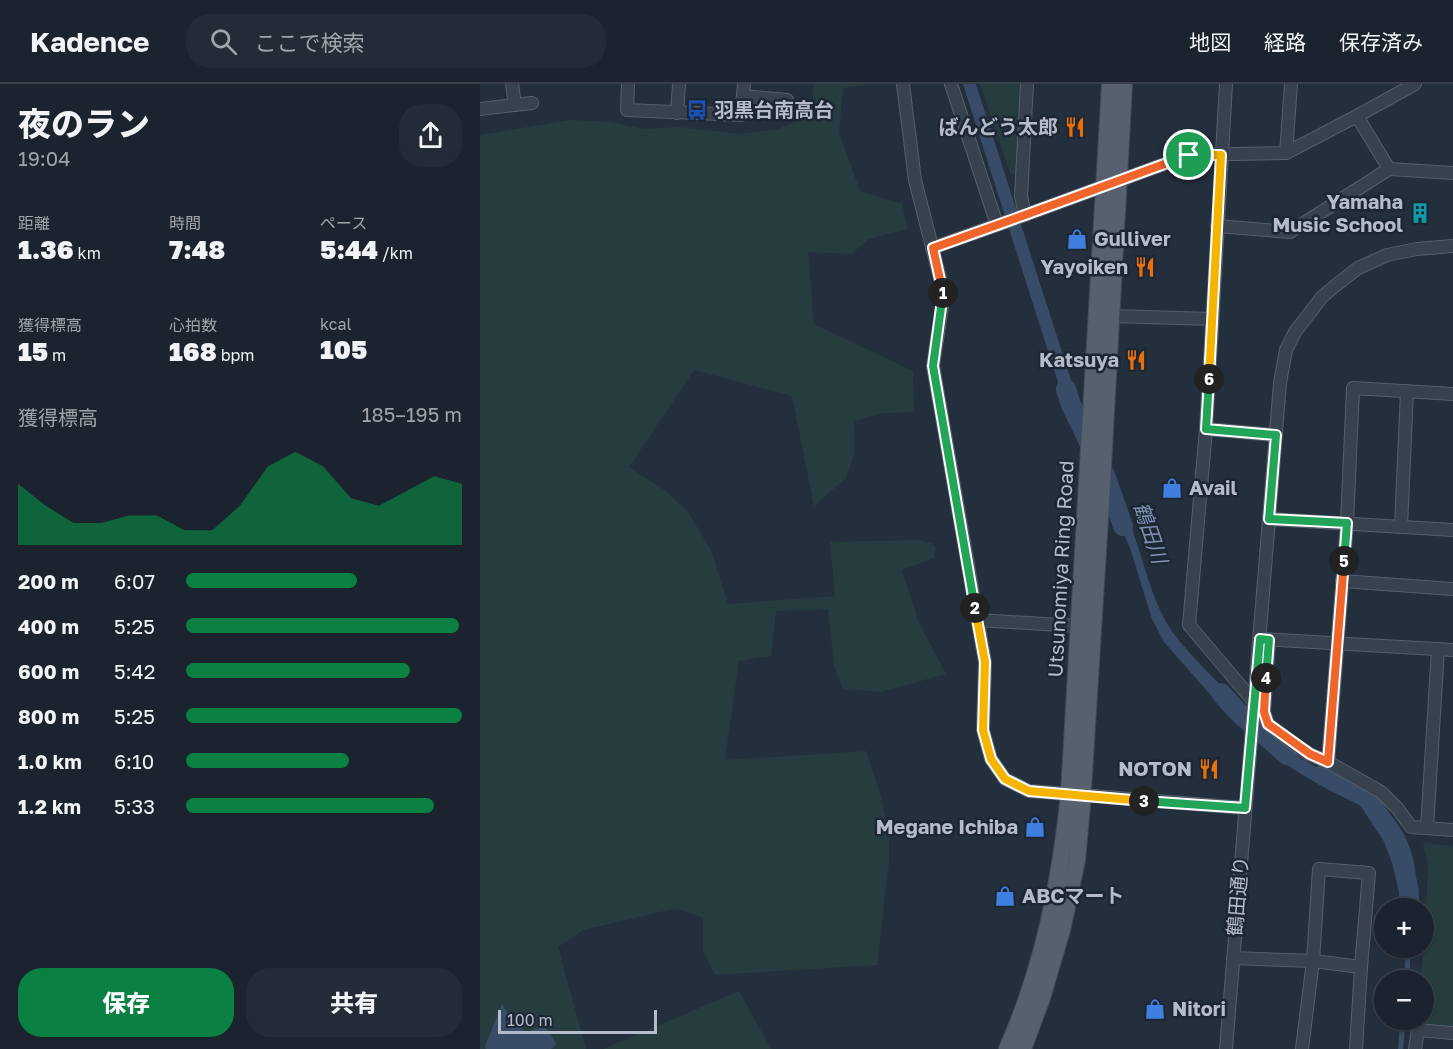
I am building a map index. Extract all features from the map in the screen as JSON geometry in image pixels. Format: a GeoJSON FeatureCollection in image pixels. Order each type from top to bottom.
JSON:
{"type":"FeatureCollection","features":[{"type":"Feature","properties":{"kind":"main road","name":"Utsunomiya Ring Road"},"geometry":{"type":"LineString","coordinates":[[1007,1049],[1030,993],[1049,924],[1066,831],[1076,795],[1101,503],[1112,316],[1110,84]]}},
{"type":"Feature","properties":{"kind":"main road","name":"Utsunomiya Ring Road"},"geometry":{"type":"LineString","coordinates":[[1023,1049],[1042,998],[1062,930],[1077,860],[1078,626],[1092,409],[1111,184],[1124,84]]}},
{"type":"Feature","properties":{"kind":"street"},"geometry":{"type":"LineString","coordinates":[[512,84],[515,105]]}},
{"type":"Feature","properties":{"kind":"street"},"geometry":{"type":"LineString","coordinates":[[628,84],[627,110],[741,115],[744,90],[787,100]]}},
{"type":"Feature","properties":{"kind":"street"},"geometry":{"type":"LineString","coordinates":[[677,113],[679,84]]}},
{"type":"Feature","properties":{"kind":"street"},"geometry":{"type":"LineString","coordinates":[[903,84],[915,180],[944,294],[933,366],[985,662],[983,730],[991,759],[1005,779],[1029,791],[1245,808]]}},
{"type":"Feature","properties":{"kind":"street"},"geometry":{"type":"LineString","coordinates":[[951,84],[997,225]]}},
{"type":"Feature","properties":{"kind":"street"},"geometry":{"type":"LineString","coordinates":[[1025,215],[1021,196],[1027,84]]}},
{"type":"Feature","properties":{"kind":"street"},"geometry":{"type":"LineString","coordinates":[[1226,84],[1206,429],[1188,625],[1255,703]]}},
{"type":"Feature","properties":{"kind":"street"},"geometry":{"type":"LineString","coordinates":[[1286,153],[1291,84]]}},
{"type":"Feature","properties":{"kind":"street"},"geometry":{"type":"LineString","coordinates":[[933,248],[1189,155],[1286,153],[1357,116],[1396,90],[1415,84]]}},
{"type":"Feature","properties":{"kind":"street"},"geometry":{"type":"LineString","coordinates":[[480,109],[532,103]]}},
{"type":"Feature","properties":{"kind":"street"},"geometry":{"type":"LineString","coordinates":[[1357,116],[1389,169]]}},
{"type":"Feature","properties":{"kind":"street"},"geometry":{"type":"LineString","coordinates":[[1217,226],[1290,232],[1389,169],[1453,173]]}},
{"type":"Feature","properties":{"kind":"street"},"geometry":{"type":"LineString","coordinates":[[1453,246],[1417,249],[1387,255],[1358,268],[1322,297],[1295,332],[1286,350],[1280,382],[1269,519],[1264,639],[1264,712],[1268,724],[1310,754],[1381,792],[1398,808],[1411,827],[1453,830]]}},
{"type":"Feature","properties":{"kind":"street"},"geometry":{"type":"LineString","coordinates":[[1112,316],[1212,319]]}},
{"type":"Feature","properties":{"kind":"street"},"geometry":{"type":"LineString","coordinates":[[1328,762],[1347,523],[1353,388],[1453,394]]}},
{"type":"Feature","properties":{"kind":"street"},"geometry":{"type":"LineString","coordinates":[[1401,527],[1407,391]]}},
{"type":"Feature","properties":{"kind":"street"},"geometry":{"type":"LineString","coordinates":[[1206,429],[1276,435]]}},
{"type":"Feature","properties":{"kind":"street"},"geometry":{"type":"LineString","coordinates":[[1269,519],[1453,530]]}},
{"type":"Feature","properties":{"kind":"street"},"geometry":{"type":"LineString","coordinates":[[1342,581],[1453,589]]}},
{"type":"Feature","properties":{"kind":"street"},"geometry":{"type":"LineString","coordinates":[[977,620],[1078,626]]}},
{"type":"Feature","properties":{"kind":"street"},"geometry":{"type":"LineString","coordinates":[[1255,703],[1264,639]]}},
{"type":"Feature","properties":{"kind":"street"},"geometry":{"type":"LineString","coordinates":[[1264,639],[1453,650]]}},
{"type":"Feature","properties":{"kind":"street"},"geometry":{"type":"LineString","coordinates":[[1427,828],[1438,649]]}},
{"type":"Feature","properties":{"kind":"street","name":"鶴田通り"},"geometry":{"type":"LineString","coordinates":[[1226,1049],[1255,703]]}},
{"type":"Feature","properties":{"kind":"street"},"geometry":{"type":"LineString","coordinates":[[1302,1049],[1313,961],[1319,868],[1369,873],[1356,1049]]}},
{"type":"Feature","properties":{"kind":"street"},"geometry":{"type":"LineString","coordinates":[[1233,958],[1313,961],[1361,967]]}},
{"type":"Feature","properties":{"kind":"street"},"geometry":{"type":"LineString","coordinates":[[1415,1049],[1418,1030],[1453,1033]]}},
{"type":"Feature","properties":{"kind":"green space"},"geometry":{"type":"Polygon","coordinates":[[[813,84],[871,84],[843,88],[839,132],[860,191],[902,204],[908,229],[869,239],[851,254],[808,252],[814,324],[913,371],[914,412],[884,413],[854,421],[855,452],[846,478],[814,506],[792,396],[694,370],[629,467],[666,491],[688,512],[711,550],[728,604],[835,596],[830,542],[918,540],[931,543],[936,547],[934,558],[902,570],[919,623],[946,674],[881,692],[843,689],[834,666],[828,609],[776,611],[771,656],[739,661],[725,760],[866,751],[880,793],[889,835],[889,862],[877,965],[715,975],[703,951],[703,918],[677,908],[583,930],[558,947],[586,1049],[480,1049],[480,135],[570,120],[611,122],[643,129],[679,127],[740,134],[778,129],[814,114],[813,84]]]}},
{"type":"Feature","properties":{"kind":"green space"},"geometry":{"type":"Polygon","coordinates":[[[980,84],[1027,84],[1022,171],[1011,175],[980,84]]]}},
{"type":"Feature","properties":{"kind":"green space"},"geometry":{"type":"Polygon","coordinates":[[[1423,843],[1453,846],[1453,1026],[1434,1024],[1434,970],[1421,970],[1423,958],[1434,958],[1434,898],[1426,898],[1428,866],[1423,843]]]}},
{"type":"Feature","properties":{"kind":"green space"},"geometry":{"type":"Polygon","coordinates":[[[739,991],[771,1049],[603,1049],[739,991]]]}},
{"type":"Feature","properties":{"kind":"water"},"geometry":{"type":"Polygon","coordinates":[[[963,84],[976,84],[1077,399],[1075,422],[1062,395],[963,84]]]}},
{"type":"Feature","properties":{"kind":"water"},"geometry":{"type":"Polygon","coordinates":[[[1116,479],[1149,583],[1161,612],[1186,649],[1240,705],[1238,726],[1164,642],[1152,619],[1130,548],[1113,509],[1116,479]]]}},
{"type":"Feature","properties":{"kind":"water"},"geometry":{"type":"Polygon","coordinates":[[[1269,736],[1299,757],[1380,804],[1399,827],[1411,852],[1416,879],[1415,898],[1410,898],[1407,872],[1398,846],[1391,831],[1381,820],[1368,810],[1289,767],[1267,750],[1269,736]]]}},
{"type":"Feature","properties":{"kind":"water"},"geometry":{"type":"Polygon","coordinates":[[[1405,958],[1410,958],[1410,970],[1405,970],[1405,958]]]}},
{"type":"Feature","properties":{"kind":"water"},"geometry":{"type":"Polygon","coordinates":[[[502,1004],[512,1020],[527,1033],[538,1028],[545,1028],[556,1044],[551,1049],[486,1049],[485,1046],[502,1004]]]}},
{"type":"Feature","properties":{"kind":"water"},"geometry":{"type":"Polygon","coordinates":[[[1399,1030],[1405,1030],[1403,1049],[1398,1049],[1399,1030]]]}},
{"type":"Feature","properties":{"kind":"waterway","name":"鶴田川"},"geometry":{"type":"LineString","coordinates":[[1066,389],[1071,405],[1105,475],[1123,526]]}},
{"type":"Feature","properties":{"kind":"waterway","name":"鶴田川"},"geometry":{"type":"LineString","coordinates":[[1221,693],[1237,711],[1287,755]]}},
{"type":"Feature","properties":{"kind":"waterway","name":"鶴田川"},"geometry":{"type":"LineString","coordinates":[[1322,775],[1354,787],[1366,796],[1393,837],[1402,861],[1409,898]]}},
{"type":"Feature","properties":{"kind":"place","name":"羽黒台南高台"},"geometry":{"type":"Point","coordinates":[697,110]}},
{"type":"Feature","properties":{"kind":"place","name":"ばんどう太郎"},"geometry":{"type":"Point","coordinates":[1075,127]}},
{"type":"Feature","properties":{"kind":"place","name":"Yamaha Music School"},"geometry":{"type":"Point","coordinates":[1420,213]}},
{"type":"Feature","properties":{"kind":"place","name":"Gulliver"},"geometry":{"type":"Point","coordinates":[1077,239]}},
{"type":"Feature","properties":{"kind":"place","name":"Yayoiken"},"geometry":{"type":"Point","coordinates":[1145,267]}},
{"type":"Feature","properties":{"kind":"place","name":"Katsuya"},"geometry":{"type":"Point","coordinates":[1136,360]}},
{"type":"Feature","properties":{"kind":"place","name":"Avail"},"geometry":{"type":"Point","coordinates":[1172,488]}},
{"type":"Feature","properties":{"kind":"place","name":"NOTON"},"geometry":{"type":"Point","coordinates":[1209,769]}},
{"type":"Feature","properties":{"kind":"place","name":"Megane Ichiba"},"geometry":{"type":"Point","coordinates":[1035,827]}},
{"type":"Feature","properties":{"kind":"place","name":"ABCマート"},"geometry":{"type":"Point","coordinates":[1005,896]}},
{"type":"Feature","properties":{"kind":"place","name":"Nitori"},"geometry":{"type":"Point","coordinates":[1155,1009]}},
{"type":"Feature","properties":{"kind":"route"},"geometry":{"type":"LineString","coordinates":[[1189,155],[1221,155],[1206,429],[1276,435],[1269,519],[1347,523],[1328,762],[1310,754],[1268,724],[1264,712],[1269,640],[1260,639],[1245,808],[1029,791],[1005,779],[991,759],[983,730],[985,662],[933,366],[944,294],[933,248],[1189,155]]}}]}
